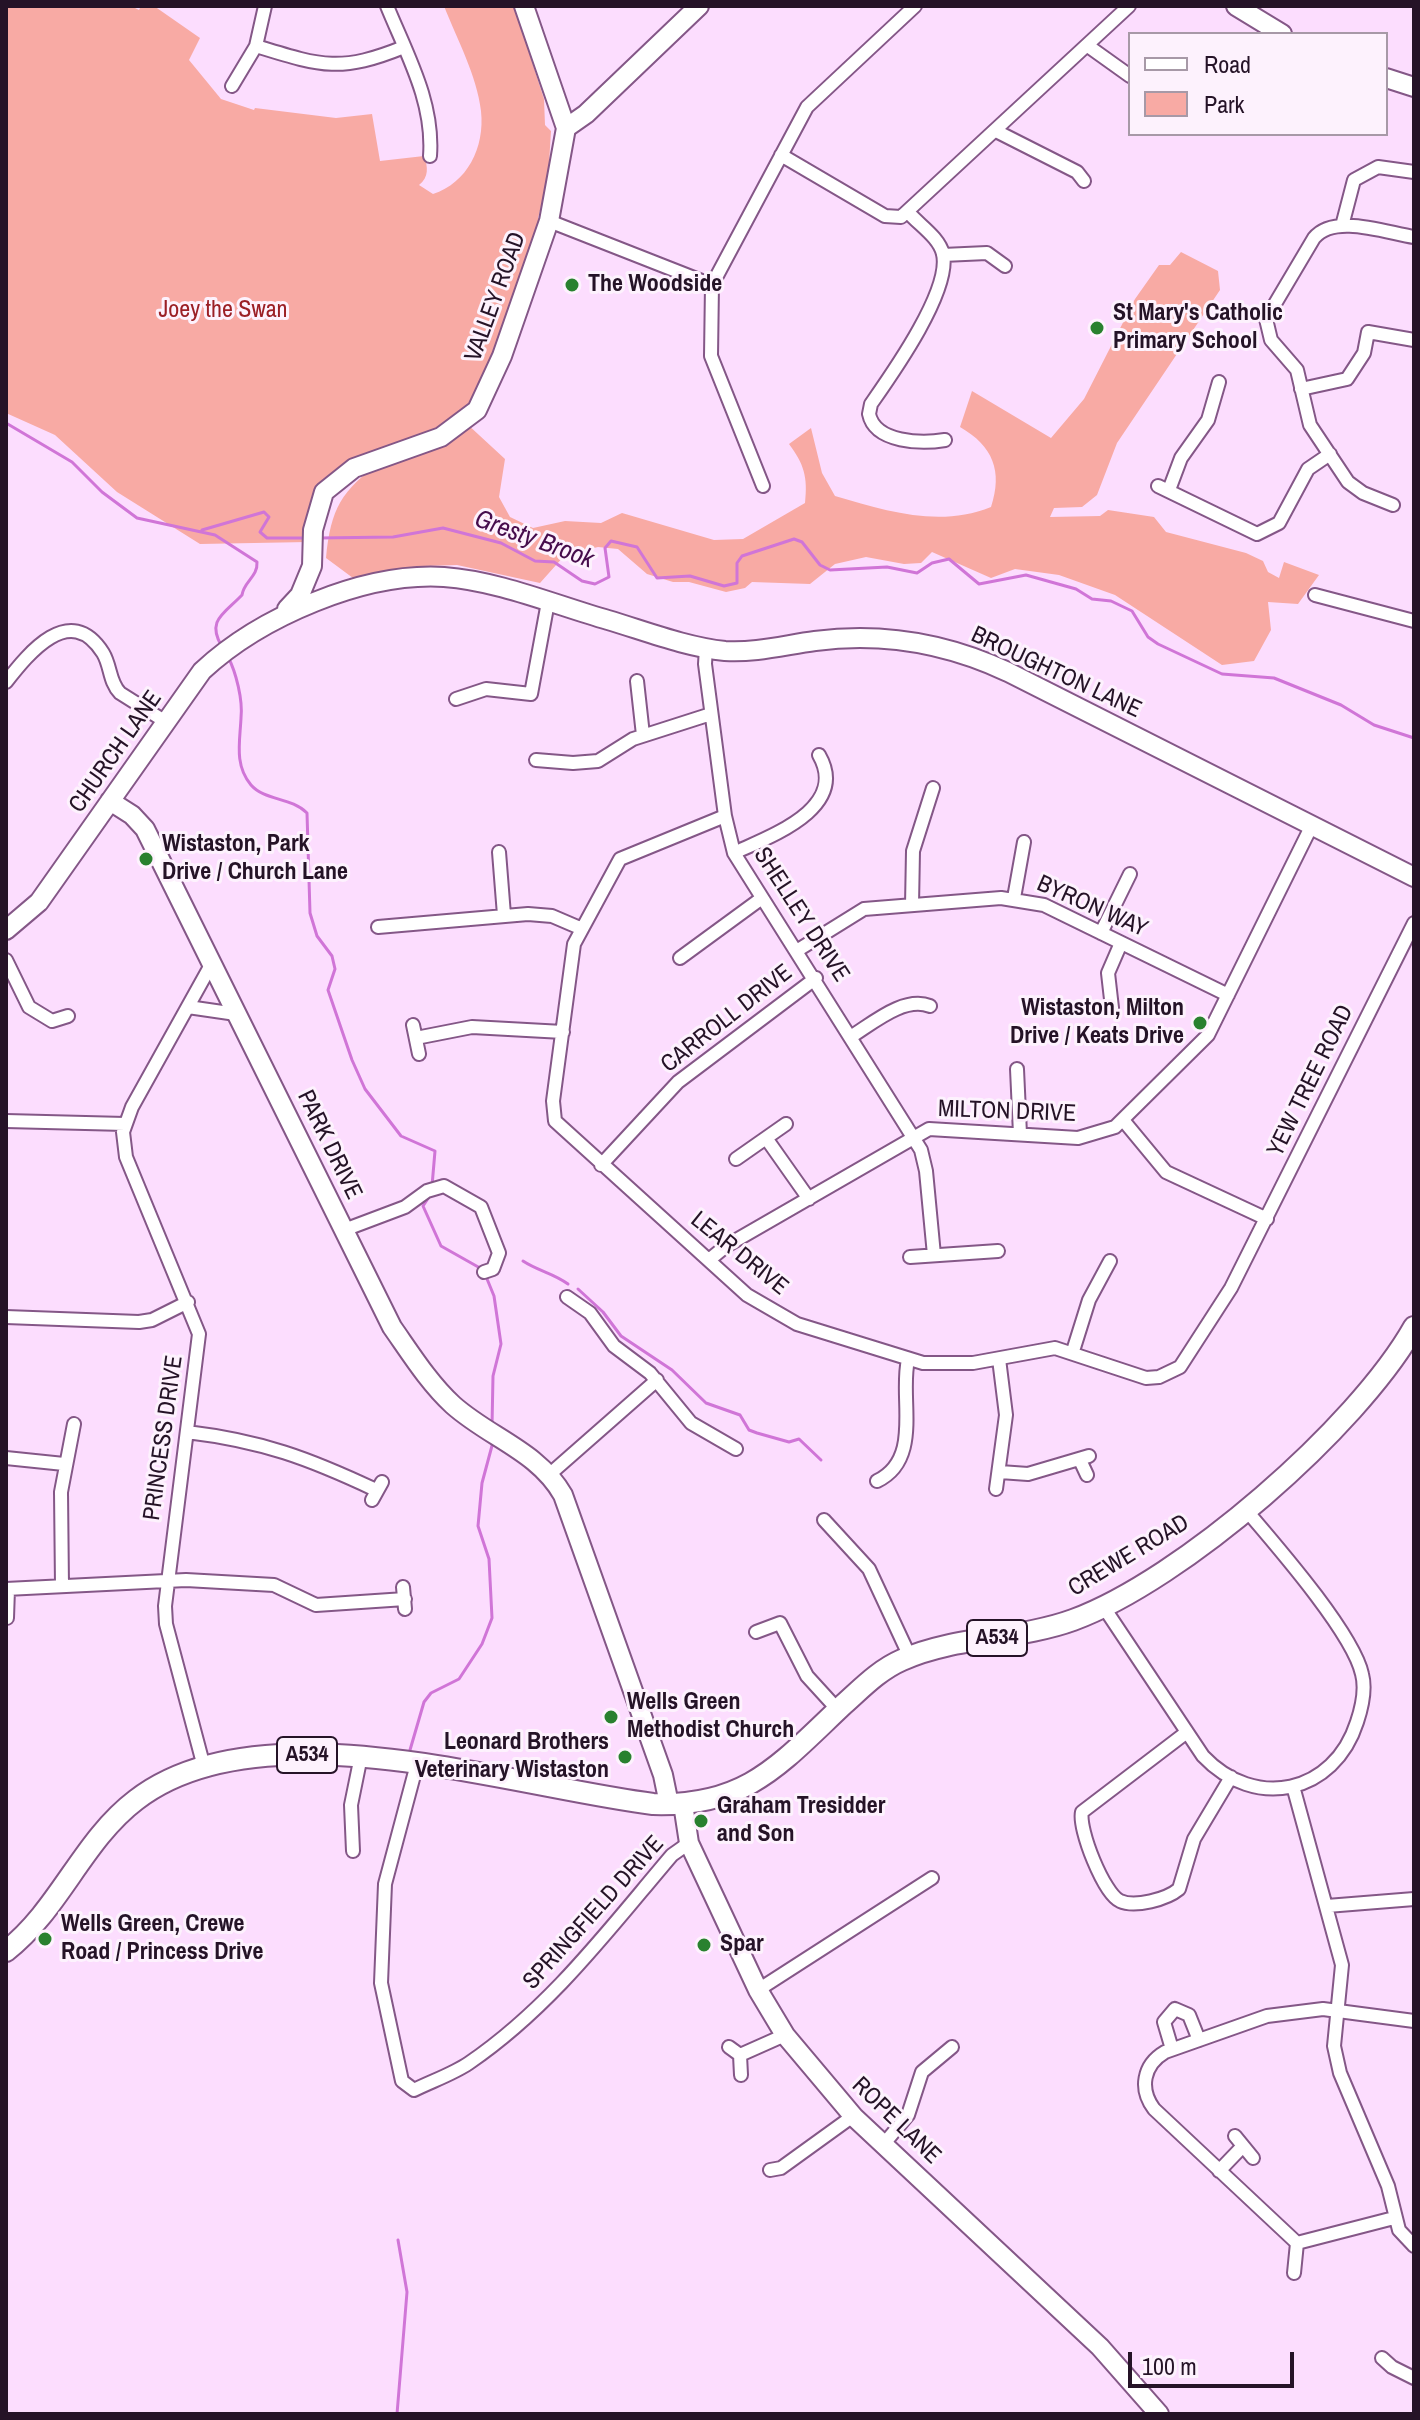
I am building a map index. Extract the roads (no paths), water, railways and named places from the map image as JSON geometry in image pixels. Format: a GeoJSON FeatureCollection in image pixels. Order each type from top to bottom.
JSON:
{"type":"FeatureCollection","features":[{"type":"Feature","properties":{"kind":"main road","name":"CREWE ROAD"},"geometry":{"type":"LineString","coordinates":[[6,1951],[50,1909],[97,1839],[124,1810],[155,1787],[204,1767],[273,1756],[361,1756],[619,1799],[676,1804],[721,1798],[763,1777],[877,1675],[910,1657],[1051,1627],[1103,1606],[1202,1543],[1246,1510],[1351,1411],[1414,1327]]}},
{"type":"Feature","properties":{"kind":"street"},"geometry":{"type":"LineString","coordinates":[[232,86],[256,46],[265,6]]}},
{"type":"Feature","properties":{"kind":"street"},"geometry":{"type":"LineString","coordinates":[[387,6],[427,106],[430,156]]}},
{"type":"Feature","properties":{"kind":"street"},"geometry":{"type":"LineString","coordinates":[[524,6],[566,128],[586,114],[699,6]]}},
{"type":"Feature","properties":{"kind":"street"},"geometry":{"type":"LineString","coordinates":[[763,486],[711,356],[712,285],[811,102],[915,6]]}},
{"type":"Feature","properties":{"kind":"street"},"geometry":{"type":"LineString","coordinates":[[781,155],[885,216],[896,218],[908,212],[1129,6]]}},
{"type":"Feature","properties":{"kind":"street"},"geometry":{"type":"LineString","coordinates":[[1236,6],[1279,32]]}},
{"type":"Feature","properties":{"kind":"street"},"geometry":{"type":"LineString","coordinates":[[256,46],[331,66],[365,62],[404,47]]}},
{"type":"Feature","properties":{"kind":"street"},"geometry":{"type":"LineString","coordinates":[[1088,46],[1128,75]]}},
{"type":"Feature","properties":{"kind":"street"},"geometry":{"type":"LineString","coordinates":[[1388,79],[1414,87]]}},
{"type":"Feature","properties":{"kind":"street","name":"VALLEY ROAD"},"geometry":{"type":"LineString","coordinates":[[279,617],[300,595],[313,558],[313,530],[324,492],[340,477],[371,460],[405,452],[441,437],[477,410],[502,356],[549,221],[566,128]]}},
{"type":"Feature","properties":{"kind":"street"},"geometry":{"type":"LineString","coordinates":[[996,131],[1077,172],[1084,181]]}},
{"type":"Feature","properties":{"kind":"street"},"geometry":{"type":"LineString","coordinates":[[1342,226],[1354,180],[1378,167],[1414,172]]}},
{"type":"Feature","properties":{"kind":"street"},"geometry":{"type":"LineString","coordinates":[[908,212],[935,239],[943,255],[943,267],[927,314],[869,414],[874,426],[902,440],[945,440]]}},
{"type":"Feature","properties":{"kind":"street"},"geometry":{"type":"LineString","coordinates":[[549,221],[712,285]]}},
{"type":"Feature","properties":{"kind":"street"},"geometry":{"type":"LineString","coordinates":[[1393,505],[1356,489],[1330,454],[1307,417],[1294,365],[1268,335],[1267,315],[1318,233],[1342,226],[1414,237]]}},
{"type":"Feature","properties":{"kind":"street"},"geometry":{"type":"LineString","coordinates":[[943,255],[979,252],[993,256],[1005,266]]}},
{"type":"Feature","properties":{"kind":"street"},"geometry":{"type":"LineString","coordinates":[[1301,389],[1347,379],[1364,353],[1362,329],[1414,340]]}},
{"type":"Feature","properties":{"kind":"street"},"geometry":{"type":"LineString","coordinates":[[1219,382],[1208,420],[1164,488],[1257,534],[1279,523],[1308,469],[1330,454]]}},
{"type":"Feature","properties":{"kind":"street"},"geometry":{"type":"LineString","coordinates":[[313,558],[328,587],[349,591]]}},
{"type":"Feature","properties":{"kind":"street","name":"BROUGHTON LANE"},"geometry":{"type":"LineString","coordinates":[[279,617],[349,591],[444,577],[548,602],[706,648],[739,651],[860,638],[902,639],[947,648],[1008,672],[1414,877]]}},
{"type":"Feature","properties":{"kind":"street"},"geometry":{"type":"LineString","coordinates":[[1315,595],[1414,621]]}},
{"type":"Feature","properties":{"kind":"street"},"geometry":{"type":"LineString","coordinates":[[456,699],[486,689],[531,694],[548,602]]}},
{"type":"Feature","properties":{"kind":"street","name":"CHURCH LANE"},"geometry":{"type":"LineString","coordinates":[[6,930],[39,902],[202,671],[235,644],[279,617]]}},
{"type":"Feature","properties":{"kind":"street"},"geometry":{"type":"LineString","coordinates":[[6,682],[43,640],[56,634],[78,634],[90,640],[105,656],[120,693],[166,722]]}},
{"type":"Feature","properties":{"kind":"street","name":"SHELLEY DRIVE"},"geometry":{"type":"LineString","coordinates":[[706,648],[711,714],[725,816],[734,853],[914,1137],[926,1171],[934,1255]]}},
{"type":"Feature","properties":{"kind":"street"},"geometry":{"type":"LineString","coordinates":[[637,681],[644,697],[643,735]]}},
{"type":"Feature","properties":{"kind":"street"},"geometry":{"type":"LineString","coordinates":[[536,760],[557,757],[598,761],[643,735],[711,714]]}},
{"type":"Feature","properties":{"kind":"street"},"geometry":{"type":"LineString","coordinates":[[734,853],[809,814],[822,790],[824,759]]}},
{"type":"Feature","properties":{"kind":"street"},"geometry":{"type":"LineString","coordinates":[[912,905],[913,851],[934,788]]}},
{"type":"Feature","properties":{"kind":"street","name":"PARK DRIVE"},"geometry":{"type":"LineString","coordinates":[[110,801],[132,815],[145,829],[392,1327],[428,1377],[453,1405],[504,1438],[550,1474]]}},
{"type":"Feature","properties":{"kind":"street","name":"LEAR DRIVE"},"geometry":{"type":"LineString","coordinates":[[725,816],[620,859],[580,928],[574,944],[554,1116],[561,1129],[747,1295],[778,1315],[812,1330],[908,1360],[938,1365],[999,1359],[1048,1348],[1073,1351],[1146,1378],[1176,1370],[1247,1259]]}},
{"type":"Feature","properties":{"kind":"street","name":"MILTON DRIVE"},"geometry":{"type":"LineString","coordinates":[[709,1260],[726,1246],[929,1129],[941,1127],[1084,1138],[1109,1131],[1202,1043],[1312,825]]}},
{"type":"Feature","properties":{"kind":"street"},"geometry":{"type":"LineString","coordinates":[[1014,898],[1024,842]]}},
{"type":"Feature","properties":{"kind":"street"},"geometry":{"type":"LineString","coordinates":[[499,852],[504,915]]}},
{"type":"Feature","properties":{"kind":"street"},"geometry":{"type":"LineString","coordinates":[[1101,933],[1130,874]]}},
{"type":"Feature","properties":{"kind":"street"},"geometry":{"type":"LineString","coordinates":[[680,958],[762,898]]}},
{"type":"Feature","properties":{"kind":"street","name":"BYRON WAY"},"geometry":{"type":"LineString","coordinates":[[798,950],[856,911],[1014,898],[1044,905],[1228,995]]}},
{"type":"Feature","properties":{"kind":"street"},"geometry":{"type":"LineString","coordinates":[[392,911],[393,926]]}},
{"type":"Feature","properties":{"kind":"street"},"geometry":{"type":"LineString","coordinates":[[378,927],[542,914],[580,928]]}},
{"type":"Feature","properties":{"kind":"street","name":"YEW TREE ROAD"},"geometry":{"type":"LineString","coordinates":[[1247,1259],[1414,923]]}},
{"type":"Feature","properties":{"kind":"street"},"geometry":{"type":"LineString","coordinates":[[1114,1002],[1108,973],[1121,943]]}},
{"type":"Feature","properties":{"kind":"street"},"geometry":{"type":"LineString","coordinates":[[6,960],[29,1007],[52,1021],[68,1016]]}},
{"type":"Feature","properties":{"kind":"street"},"geometry":{"type":"LineString","coordinates":[[6,1121],[125,1124],[211,965]]}},
{"type":"Feature","properties":{"kind":"street","name":"CARROLL DRIVE"},"geometry":{"type":"LineString","coordinates":[[601,1165],[678,1082],[816,978]]}},
{"type":"Feature","properties":{"kind":"street"},"geometry":{"type":"LineString","coordinates":[[852,1036],[901,1007],[918,1002],[930,1006]]}},
{"type":"Feature","properties":{"kind":"street"},"geometry":{"type":"LineString","coordinates":[[188,1007],[236,1014]]}},
{"type":"Feature","properties":{"kind":"street"},"geometry":{"type":"LineString","coordinates":[[419,1054],[414,1032],[472,1027],[563,1032]]}},
{"type":"Feature","properties":{"kind":"street"},"geometry":{"type":"LineString","coordinates":[[1016,1069],[1020,1134]]}},
{"type":"Feature","properties":{"kind":"street"},"geometry":{"type":"LineString","coordinates":[[1123,1120],[1166,1172],[1267,1219]]}},
{"type":"Feature","properties":{"kind":"street","name":"PRINCESS DRIVE"},"geometry":{"type":"LineString","coordinates":[[125,1124],[126,1157],[199,1334],[167,1580],[166,1624],[204,1767]]}},
{"type":"Feature","properties":{"kind":"street"},"geometry":{"type":"LineString","coordinates":[[736,1159],[786,1124]]}},
{"type":"Feature","properties":{"kind":"street"},"geometry":{"type":"LineString","coordinates":[[766,1138],[809,1199]]}},
{"type":"Feature","properties":{"kind":"street"},"geometry":{"type":"LineString","coordinates":[[344,1230],[405,1207],[432,1188],[444,1186],[481,1207],[499,1253],[493,1269],[484,1272]]}},
{"type":"Feature","properties":{"kind":"street"},"geometry":{"type":"LineString","coordinates":[[910,1257],[998,1251]]}},
{"type":"Feature","properties":{"kind":"street"},"geometry":{"type":"LineString","coordinates":[[983,1252],[984,1268]]}},
{"type":"Feature","properties":{"kind":"street"},"geometry":{"type":"LineString","coordinates":[[1073,1351],[1110,1261]]}},
{"type":"Feature","properties":{"kind":"street"},"geometry":{"type":"LineString","coordinates":[[567,1297],[590,1313],[614,1346],[657,1380],[691,1423],[736,1449]]}},
{"type":"Feature","properties":{"kind":"street"},"geometry":{"type":"LineString","coordinates":[[6,1317],[139,1322],[152,1320],[188,1302]]}},
{"type":"Feature","properties":{"kind":"street"},"geometry":{"type":"LineString","coordinates":[[996,1489],[1006,1415],[999,1359]]}},
{"type":"Feature","properties":{"kind":"street"},"geometry":{"type":"LineString","coordinates":[[884,1481],[895,1467],[908,1425],[904,1381],[908,1360]]}},
{"type":"Feature","properties":{"kind":"street"},"geometry":{"type":"LineString","coordinates":[[550,1474],[657,1380]]}},
{"type":"Feature","properties":{"kind":"street"},"geometry":{"type":"LineString","coordinates":[[62,1586],[59,1517],[64,1464],[74,1424]]}},
{"type":"Feature","properties":{"kind":"street"},"geometry":{"type":"LineString","coordinates":[[187,1432],[263,1443],[310,1459],[377,1491]]}},
{"type":"Feature","properties":{"kind":"street"},"geometry":{"type":"LineString","coordinates":[[6,1458],[64,1464]]}},
{"type":"Feature","properties":{"kind":"street"},"geometry":{"type":"LineString","coordinates":[[1000,1472],[1028,1474],[1085,1458],[1087,1475]]}},
{"type":"Feature","properties":{"kind":"street","name":"ROPE LANE"},"geometry":{"type":"LineString","coordinates":[[550,1474],[563,1495],[689,1843],[758,1990],[785,2035],[853,2116],[1091,2338],[1159,2414]]}},
{"type":"Feature","properties":{"kind":"street"},"geometry":{"type":"LineString","coordinates":[[1103,1606],[1208,1761],[1231,1777],[1258,1787],[1293,1786],[1317,1777],[1340,1758],[1359,1717],[1363,1677],[1342,1634],[1246,1510]]}},
{"type":"Feature","properties":{"kind":"street"},"geometry":{"type":"LineString","coordinates":[[824,1520],[869,1569],[910,1657]]}},
{"type":"Feature","properties":{"kind":"street"},"geometry":{"type":"LineString","coordinates":[[7,1618],[7,1589],[167,1580],[274,1585],[316,1605],[404,1599]]}},
{"type":"Feature","properties":{"kind":"street"},"geometry":{"type":"LineString","coordinates":[[756,1632],[780,1623],[807,1676],[838,1710]]}},
{"type":"Feature","properties":{"kind":"street"},"geometry":{"type":"LineString","coordinates":[[1187,1732],[1082,1812],[1083,1836],[1112,1895],[1126,1903],[1161,1899],[1179,1889],[1194,1839],[1231,1777]]}},
{"type":"Feature","properties":{"kind":"street"},"geometry":{"type":"LineString","coordinates":[[353,1851],[351,1805],[361,1756]]}},
{"type":"Feature","properties":{"kind":"street","name":"SPRINGFIELD DRIVE"},"geometry":{"type":"LineString","coordinates":[[417,1764],[385,1884],[381,1983],[402,2081],[414,2090],[467,2064],[526,2019],[564,1982],[672,1855],[689,1843]]}},
{"type":"Feature","properties":{"kind":"street"},"geometry":{"type":"LineString","coordinates":[[1293,1786],[1342,1965],[1334,2046],[1340,2073],[1388,2186],[1399,2230],[1414,2246]]}},
{"type":"Feature","properties":{"kind":"street"},"geometry":{"type":"LineString","coordinates":[[758,1990],[932,1878]]}},
{"type":"Feature","properties":{"kind":"street"},"geometry":{"type":"LineString","coordinates":[[1327,1906],[1414,1899]]}},
{"type":"Feature","properties":{"kind":"street"},"geometry":{"type":"LineString","coordinates":[[1172,2049],[1164,2022],[1175,2009],[1189,2015],[1199,2040]]}},
{"type":"Feature","properties":{"kind":"street"},"geometry":{"type":"LineString","coordinates":[[1297,2243],[1219,2171],[1148,2099],[1145,2080],[1149,2066],[1159,2055],[1172,2049],[1267,2016],[1338,2010],[1414,2021]]}},
{"type":"Feature","properties":{"kind":"street"},"geometry":{"type":"LineString","coordinates":[[741,2075],[734,2051],[785,2035]]}},
{"type":"Feature","properties":{"kind":"street"},"geometry":{"type":"LineString","coordinates":[[883,2145],[908,2115],[922,2072],[952,2047]]}},
{"type":"Feature","properties":{"kind":"street"},"geometry":{"type":"LineString","coordinates":[[770,2170],[781,2168],[853,2116]]}},
{"type":"Feature","properties":{"kind":"street"},"geometry":{"type":"LineString","coordinates":[[1219,2171],[1239,2141],[1253,2158]]}},
{"type":"Feature","properties":{"kind":"street"},"geometry":{"type":"LineString","coordinates":[[1297,2243],[1394,2218]]}},
{"type":"Feature","properties":{"kind":"street"},"geometry":{"type":"LineString","coordinates":[[1294,2273],[1297,2243]]}},
{"type":"Feature","properties":{"kind":"street"},"geometry":{"type":"LineString","coordinates":[[1386,2368],[1414,2378]]}},
{"type":"Feature","properties":{"kind":"waterway"},"geometry":{"type":"LineString","coordinates":[[6,423],[72,462],[102,492],[137,518],[215,535],[257,562],[242,595],[219,618],[216,630],[222,647]]}},
{"type":"Feature","properties":{"kind":"waterway","name":"Gresty Brook"},"geometry":{"type":"LineString","coordinates":[[202,530],[264,512],[269,517],[260,532],[267,538],[307,538]]}},
{"type":"Feature","properties":{"kind":"waterway","name":"Gresty Brook"},"geometry":{"type":"LineString","coordinates":[[319,538],[393,537],[443,528],[501,543],[535,561],[554,562],[582,581],[595,584],[609,577],[605,548],[611,541],[637,547],[657,578],[690,576],[724,586],[737,583],[737,563],[742,556],[794,539],[802,542],[820,565],[830,570],[887,567],[917,573],[932,563],[949,559],[979,584],[1026,575],[1076,589],[1092,599],[1111,601],[1132,611],[1148,637],[1158,644],[1222,674],[1274,678],[1341,705],[1374,725],[1414,738]]}},
{"type":"Feature","properties":{"kind":"waterway"},"geometry":{"type":"LineString","coordinates":[[228,657],[240,695],[239,753],[246,777],[257,790],[307,813],[310,913],[317,936],[332,956],[335,969],[328,990],[352,1060],[365,1089],[401,1136],[435,1151],[432,1186]]}},
{"type":"Feature","properties":{"kind":"waterway"},"geometry":{"type":"LineString","coordinates":[[431,1194],[423,1206],[441,1246],[480,1268]]}},
{"type":"Feature","properties":{"kind":"waterway"},"geometry":{"type":"LineString","coordinates":[[523,1261],[568,1284]]}},
{"type":"Feature","properties":{"kind":"waterway"},"geometry":{"type":"LineString","coordinates":[[485,1274],[494,1296],[501,1344],[493,1376],[492,1426]]}},
{"type":"Feature","properties":{"kind":"waterway"},"geometry":{"type":"LineString","coordinates":[[578,1289],[603,1312],[621,1336],[672,1370],[706,1403],[740,1415],[749,1430],[789,1442],[799,1439],[821,1460]]}},
{"type":"Feature","properties":{"kind":"waterway"},"geometry":{"type":"LineString","coordinates":[[410,1750],[424,1702],[431,1693],[459,1679],[482,1644],[492,1618],[489,1559],[478,1526],[482,1483],[493,1442]]}},
{"type":"Feature","properties":{"kind":"waterway"},"geometry":{"type":"LineString","coordinates":[[397,2414],[407,2292],[398,2240]]}},
{"type":"Feature","properties":{"kind":"place","name":"The Woodside"},"geometry":{"type":"Point","coordinates":[572,285]}},
{"type":"Feature","properties":{"kind":"place","name":"St Mary's Catholic Primary School"},"geometry":{"type":"Point","coordinates":[1097,328]}},
{"type":"Feature","properties":{"kind":"place","name":"Wistaston, Park Drive / Church Lane"},"geometry":{"type":"Point","coordinates":[146,859]}},
{"type":"Feature","properties":{"kind":"place","name":"Wistaston, Milton Drive / Keats Drive"},"geometry":{"type":"Point","coordinates":[1200,1023]}},
{"type":"Feature","properties":{"kind":"place","name":"Wells Green Methodist Church"},"geometry":{"type":"Point","coordinates":[611,1717]}},
{"type":"Feature","properties":{"kind":"place","name":"Leonard Brothers Veterinary Wistaston"},"geometry":{"type":"Point","coordinates":[625,1757]}},
{"type":"Feature","properties":{"kind":"place","name":"Graham Tresidder and Son"},"geometry":{"type":"Point","coordinates":[701,1821]}},
{"type":"Feature","properties":{"kind":"place","name":"Wells Green, Crewe Road / Princess Drive"},"geometry":{"type":"Point","coordinates":[45,1939]}},
{"type":"Feature","properties":{"kind":"place","name":"Spar"},"geometry":{"type":"Point","coordinates":[704,1945]}},
{"type":"Feature","properties":{"kind":"park label","name":"Joey the Swan"},"geometry":{"type":"Point","coordinates":[223,311]}}]}
